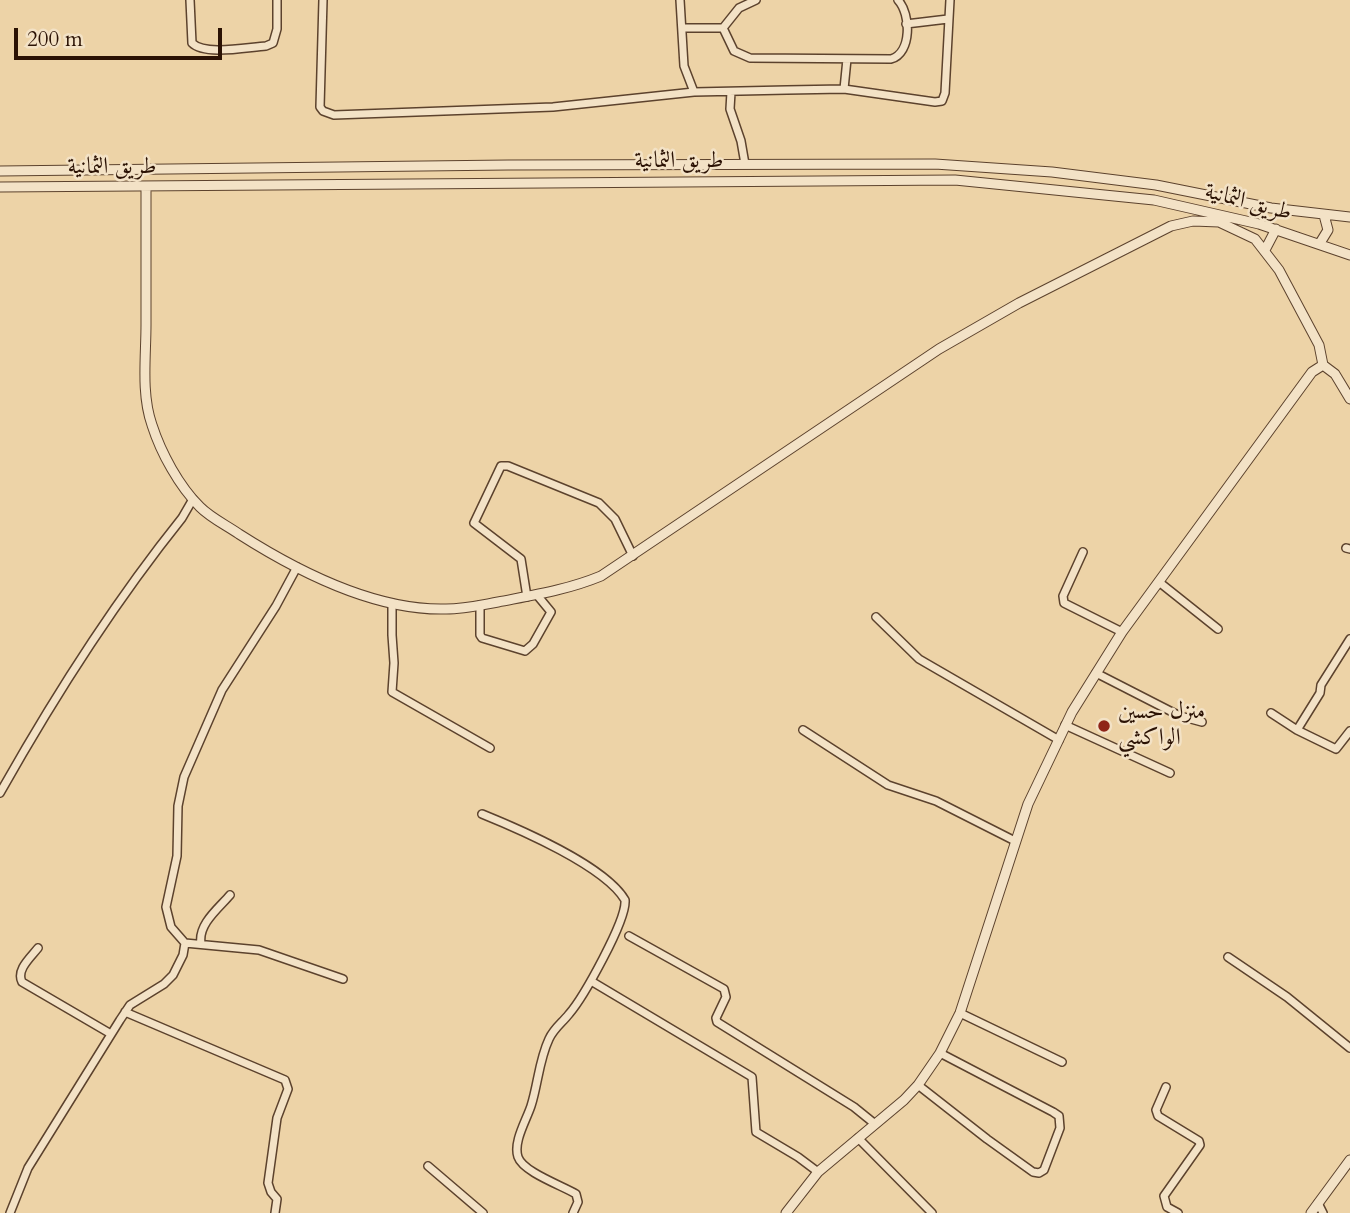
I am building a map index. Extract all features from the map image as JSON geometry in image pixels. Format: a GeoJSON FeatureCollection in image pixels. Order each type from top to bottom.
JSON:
{"type":"FeatureCollection","features":[{"type":"Feature","properties":{"kind":"street"},"geometry":{"type":"LineString","coordinates":[[190,0],[192,43],[201,49],[215,50],[266,46],[273,43],[277,29],[277,0]]}},
{"type":"Feature","properties":{"kind":"street"},"geometry":{"type":"LineString","coordinates":[[323,0],[320,107],[328,114],[553,107],[694,92],[845,89],[942,101],[950,0]]}},
{"type":"Feature","properties":{"kind":"street"},"geometry":{"type":"LineString","coordinates":[[680,0],[685,70],[694,92]]}},
{"type":"Feature","properties":{"kind":"street"},"geometry":{"type":"LineString","coordinates":[[723,28],[739,8],[756,0]]}},
{"type":"Feature","properties":{"kind":"street"},"geometry":{"type":"LineString","coordinates":[[723,28],[734,51],[750,58],[897,57],[906,45],[905,8],[898,0]]}},
{"type":"Feature","properties":{"kind":"street"},"geometry":{"type":"LineString","coordinates":[[906,24],[948,19]]}},
{"type":"Feature","properties":{"kind":"street"},"geometry":{"type":"LineString","coordinates":[[682,28],[723,28]]}},
{"type":"Feature","properties":{"kind":"street"},"geometry":{"type":"LineString","coordinates":[[845,89],[847,59]]}},
{"type":"Feature","properties":{"kind":"street"},"geometry":{"type":"LineString","coordinates":[[731,92],[730,109],[741,141],[745,164]]}},
{"type":"Feature","properties":{"kind":"street"},"geometry":{"type":"LineString","coordinates":[[0,171],[923,164],[1052,172],[1156,185],[1272,208],[1350,218]]}},
{"type":"Feature","properties":{"kind":"street","name":"طريق الثمانية"},"geometry":{"type":"LineString","coordinates":[[0,187],[955,180],[1154,200],[1276,229],[1350,255]]}},
{"type":"Feature","properties":{"kind":"street"},"geometry":{"type":"LineString","coordinates":[[146,187],[148,412],[165,454],[193,499],[209,514],[297,567],[349,589],[393,603],[438,609],[480,605],[555,592],[601,576],[940,349],[1020,303],[1155,233],[1184,222],[1219,222],[1255,239],[1279,270],[1319,345],[1323,365],[1335,374],[1350,399]]}},
{"type":"Feature","properties":{"kind":"street"},"geometry":{"type":"LineString","coordinates":[[1320,243],[1328,230],[1324,215]]}},
{"type":"Feature","properties":{"kind":"street"},"geometry":{"type":"LineString","coordinates":[[1265,250],[1276,229]]}},
{"type":"Feature","properties":{"kind":"street"},"geometry":{"type":"LineString","coordinates":[[786,1213],[818,1172],[918,1085],[940,1053],[960,1013],[1015,841],[1039,778],[1065,725],[1122,632],[1312,372],[1323,365]]}},
{"type":"Feature","properties":{"kind":"street"},"geometry":{"type":"LineString","coordinates":[[480,605],[482,638],[524,651],[533,644],[551,612],[532,596],[521,559],[474,523],[500,466],[509,466],[599,503],[615,519],[633,556]]}},
{"type":"Feature","properties":{"kind":"street"},"geometry":{"type":"LineString","coordinates":[[0,793],[84,653],[182,519],[193,499]]}},
{"type":"Feature","properties":{"kind":"street"},"geometry":{"type":"LineString","coordinates":[[1083,552],[1062,600],[1066,606],[1122,632]]}},
{"type":"Feature","properties":{"kind":"street"},"geometry":{"type":"LineString","coordinates":[[297,567],[276,606],[222,690],[184,777],[178,806],[177,856],[166,907],[171,927],[185,943],[259,950],[343,979]]}},
{"type":"Feature","properties":{"kind":"street"},"geometry":{"type":"LineString","coordinates":[[1159,582],[1218,629]]}},
{"type":"Feature","properties":{"kind":"street"},"geometry":{"type":"LineString","coordinates":[[393,603],[392,692],[490,748]]}},
{"type":"Feature","properties":{"kind":"street"},"geometry":{"type":"LineString","coordinates":[[876,617],[919,659],[1059,740]]}},
{"type":"Feature","properties":{"kind":"street"},"geometry":{"type":"LineString","coordinates":[[1297,730],[1350,639]]}},
{"type":"Feature","properties":{"kind":"street"},"geometry":{"type":"LineString","coordinates":[[1096,673],[1180,716],[1202,722]]}},
{"type":"Feature","properties":{"kind":"street"},"geometry":{"type":"LineString","coordinates":[[1271,713],[1297,730],[1336,749],[1350,731]]}},
{"type":"Feature","properties":{"kind":"street"},"geometry":{"type":"LineString","coordinates":[[1065,725],[1170,773]]}},
{"type":"Feature","properties":{"kind":"street"},"geometry":{"type":"LineString","coordinates":[[803,730],[888,785],[936,801],[1015,841]]}},
{"type":"Feature","properties":{"kind":"street"},"geometry":{"type":"LineString","coordinates":[[482,814],[560,851],[601,877],[622,896],[625,905],[623,915],[591,981],[547,1043],[518,1146],[519,1160],[526,1167],[576,1194],[578,1202],[573,1213]]}},
{"type":"Feature","properties":{"kind":"street"},"geometry":{"type":"LineString","coordinates":[[201,943],[203,927],[230,895]]}},
{"type":"Feature","properties":{"kind":"street"},"geometry":{"type":"LineString","coordinates":[[629,936],[724,989],[726,997],[716,1018],[717,1022],[854,1107],[875,1124]]}},
{"type":"Feature","properties":{"kind":"street"},"geometry":{"type":"LineString","coordinates":[[10,1213],[28,1168],[125,1012],[137,1000],[154,991],[173,975],[183,955],[185,943]]}},
{"type":"Feature","properties":{"kind":"street"},"geometry":{"type":"LineString","coordinates":[[38,948],[20,971],[19,978],[22,982],[111,1034]]}},
{"type":"Feature","properties":{"kind":"street"},"geometry":{"type":"LineString","coordinates":[[1228,957],[1287,997],[1350,1048]]}},
{"type":"Feature","properties":{"kind":"street"},"geometry":{"type":"LineString","coordinates":[[591,981],[752,1077],[756,1132],[818,1172]]}},
{"type":"Feature","properties":{"kind":"street"},"geometry":{"type":"LineString","coordinates":[[125,1012],[285,1080],[288,1089],[277,1118],[269,1166],[269,1187],[278,1199],[275,1213]]}},
{"type":"Feature","properties":{"kind":"street"},"geometry":{"type":"LineString","coordinates":[[960,1013],[1062,1062]]}},
{"type":"Feature","properties":{"kind":"street"},"geometry":{"type":"LineString","coordinates":[[918,1085],[1033,1172],[1044,1170],[1060,1128],[1059,1116],[940,1053]]}},
{"type":"Feature","properties":{"kind":"street"},"geometry":{"type":"LineString","coordinates":[[1166,1087],[1156,1110],[1158,1116],[1199,1141],[1200,1145],[1164,1196],[1167,1208],[1178,1213]]}},
{"type":"Feature","properties":{"kind":"street"},"geometry":{"type":"LineString","coordinates":[[858,1138],[932,1213]]}},
{"type":"Feature","properties":{"kind":"street"},"geometry":{"type":"LineString","coordinates":[[1311,1213],[1350,1160]]}},
{"type":"Feature","properties":{"kind":"street"},"geometry":{"type":"LineString","coordinates":[[428,1166],[483,1213]]}},
{"type":"Feature","properties":{"kind":"street"},"geometry":{"type":"LineString","coordinates":[[1318,1203],[1323,1213]]}},
{"type":"Feature","properties":{"kind":"place","name":"منزل حسين الواكشي"},"geometry":{"type":"Point","coordinates":[1104,726]}}]}
